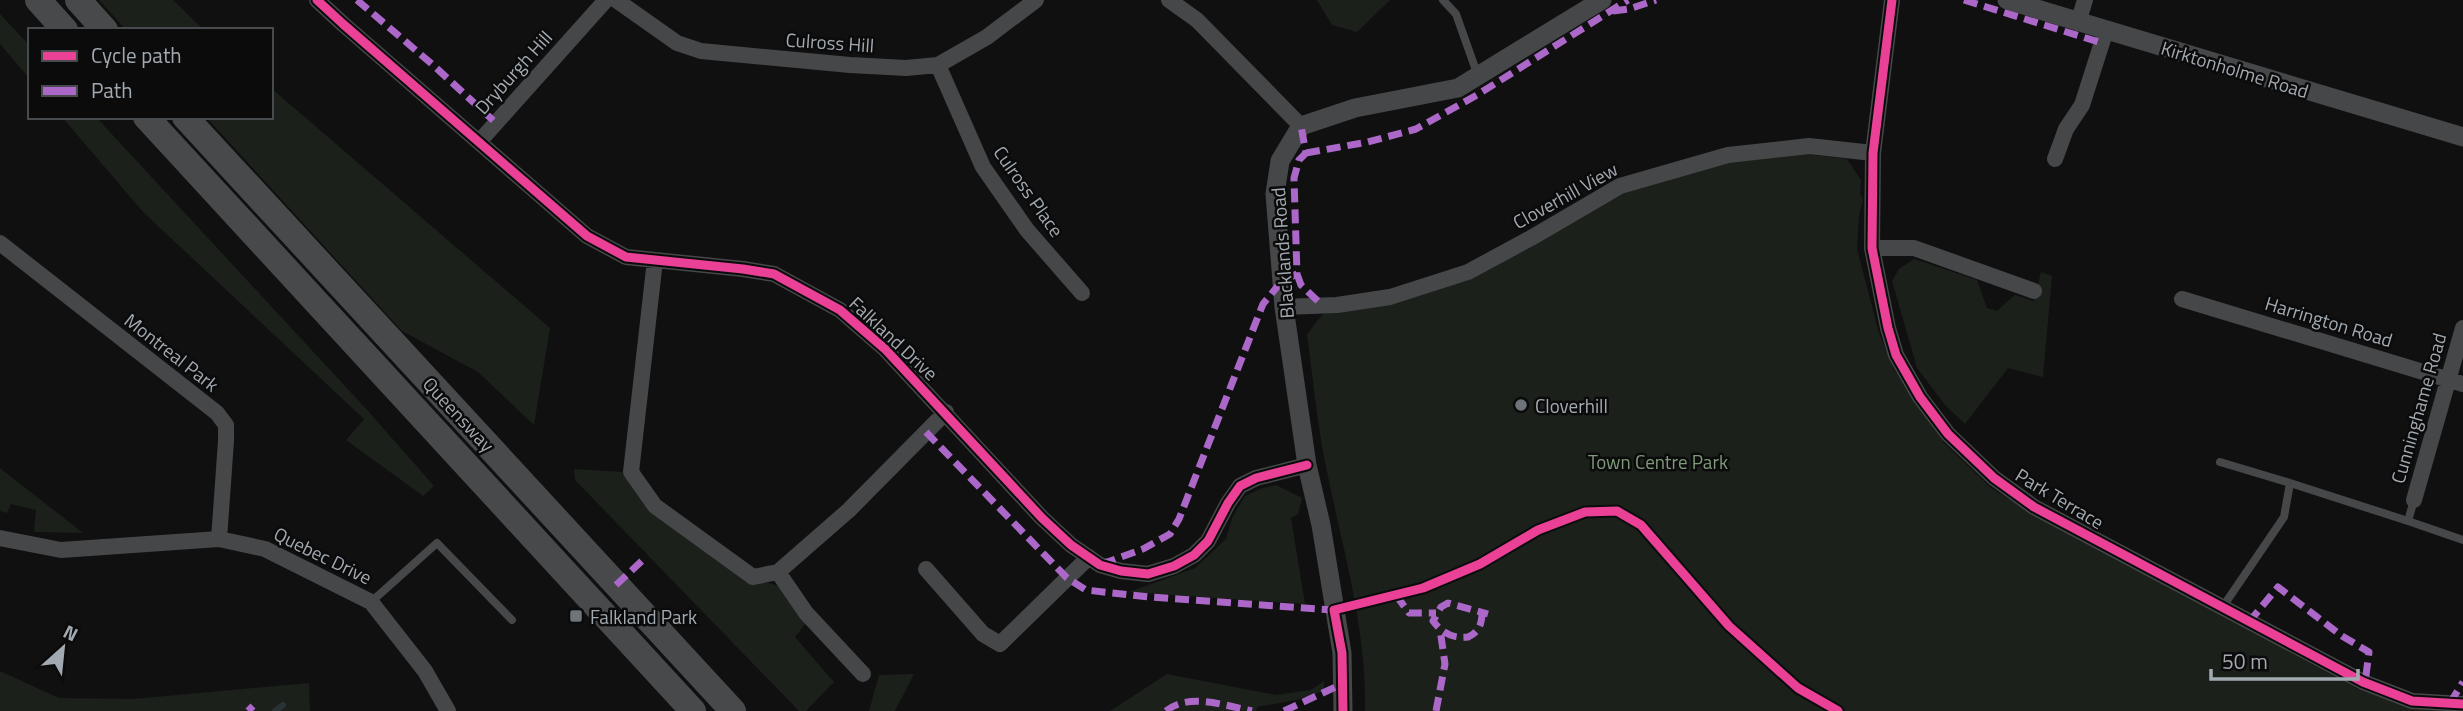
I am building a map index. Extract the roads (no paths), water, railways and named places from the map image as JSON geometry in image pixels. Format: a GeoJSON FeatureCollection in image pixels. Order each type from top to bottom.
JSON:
{"type":"FeatureCollection","features":[{"type":"Feature","properties":{"kind":"highway"},"geometry":{"type":"LineString","coordinates":[[38,0],[63,28]]}},
{"type":"Feature","properties":{"kind":"highway"},"geometry":{"type":"LineString","coordinates":[[78,0],[103,28]]}},
{"type":"Feature","properties":{"kind":"highway","name":"Queensway"},"geometry":{"type":"LineString","coordinates":[[148,119],[693,711]]}},
{"type":"Feature","properties":{"kind":"highway","name":"Queensway"},"geometry":{"type":"LineString","coordinates":[[188,119],[733,711]]}},
{"type":"Feature","properties":{"kind":"street","name":"Falkland Drive"},"geometry":{"type":"LineString","coordinates":[[317,0],[587,236],[626,257],[774,274],[840,310],[885,349],[1042,518],[1071,545],[1100,565],[1148,574],[1174,566],[1194,555],[1208,541],[1240,486],[1256,478],[1307,465]]}},
{"type":"Feature","properties":{"kind":"street","name":"Dryburgh Hill"},"geometry":{"type":"LineString","coordinates":[[479,142],[606,0]]}},
{"type":"Feature","properties":{"kind":"street","name":"Culross Hill"},"geometry":{"type":"LineString","coordinates":[[616,0],[677,43],[701,51],[906,68],[938,65],[987,37],[1036,0]]}},
{"type":"Feature","properties":{"kind":"street"},"geometry":{"type":"LineString","coordinates":[[1169,0],[1197,20],[1301,126],[1354,108],[1458,88],[1602,0]]}},
{"type":"Feature","properties":{"kind":"street","name":"Park Terrace"},"geometry":{"type":"LineString","coordinates":[[1892,0],[1873,153],[1872,248],[1896,355],[1920,397],[1948,435],[1994,478],[2035,507],[2365,683],[2412,701],[2463,704]]}},
{"type":"Feature","properties":{"kind":"street","name":"Kirktonholme Road"},"geometry":{"type":"LineString","coordinates":[[2007,0],[2463,137]]}},
{"type":"Feature","properties":{"kind":"street"},"geometry":{"type":"LineString","coordinates":[[2078,23],[2085,0]]}},
{"type":"Feature","properties":{"kind":"street"},"geometry":{"type":"LineString","coordinates":[[2055,159],[2066,130],[2082,105],[2106,30]]}},
{"type":"Feature","properties":{"kind":"street","name":"Culross Place"},"geometry":{"type":"LineString","coordinates":[[938,65],[983,167],[1027,230],[1082,293]]}},
{"type":"Feature","properties":{"kind":"street","name":"Blacklands Road"},"geometry":{"type":"LineString","coordinates":[[1301,126],[1280,161],[1275,194],[1284,307],[1307,465],[1321,525],[1342,653],[1343,711]]}},
{"type":"Feature","properties":{"kind":"street","name":"Cloverhill View"},"geometry":{"type":"LineString","coordinates":[[1284,307],[1337,305],[1390,297],[1468,272],[1620,186],[1728,155],[1809,146],[1873,153]]}},
{"type":"Feature","properties":{"kind":"street","name":"Montreal Park"},"geometry":{"type":"LineString","coordinates":[[0,243],[217,413],[226,425],[219,539]]}},
{"type":"Feature","properties":{"kind":"street"},"geometry":{"type":"LineString","coordinates":[[1872,248],[1914,248],[2034,291]]}},
{"type":"Feature","properties":{"kind":"street"},"geometry":{"type":"LineString","coordinates":[[655,260],[631,472],[655,506],[753,577],[778,572],[849,510],[946,412]]}},
{"type":"Feature","properties":{"kind":"street","name":"Harrington Road"},"geometry":{"type":"LineString","coordinates":[[2182,299],[2455,382]]}},
{"type":"Feature","properties":{"kind":"street","name":"Cunninghame Road"},"geometry":{"type":"LineString","coordinates":[[2414,500],[2455,382],[2463,328]]}},
{"type":"Feature","properties":{"kind":"street","name":"Quebec Drive"},"geometry":{"type":"LineString","coordinates":[[0,538],[61,550],[219,539],[265,549],[370,601],[425,671],[448,711]]}},
{"type":"Feature","properties":{"kind":"street"},"geometry":{"type":"LineString","coordinates":[[926,569],[983,634],[1000,644],[1089,557]]}},
{"type":"Feature","properties":{"kind":"street"},"geometry":{"type":"LineString","coordinates":[[778,572],[806,613],[863,674]]}},
{"type":"Feature","properties":{"kind":"lane"},"geometry":{"type":"LineString","coordinates":[[1444,0],[1456,14],[1478,76]]}},
{"type":"Feature","properties":{"kind":"lane"},"geometry":{"type":"LineString","coordinates":[[2220,462],[2463,540]]}},
{"type":"Feature","properties":{"kind":"lane"},"geometry":{"type":"LineString","coordinates":[[2222,608],[2284,517],[2290,483]]}},
{"type":"Feature","properties":{"kind":"lane"},"geometry":{"type":"LineString","coordinates":[[2408,521],[2414,500]]}},
{"type":"Feature","properties":{"kind":"lane"},"geometry":{"type":"LineString","coordinates":[[370,601],[437,543],[512,620]]}},
{"type":"Feature","properties":{"kind":"waterway"},"geometry":{"type":"LineString","coordinates":[[275,711],[283,705]]}},
{"type":"Feature","properties":{"kind":"place","name":"Cloverhill"},"geometry":{"type":"Point","coordinates":[1521,405]}},
{"type":"Feature","properties":{"kind":"place","name":"Falkland Park"},"geometry":{"type":"Point","coordinates":[576,616]}},
{"type":"Feature","properties":{"kind":"park label","name":"Town Centre Park"},"geometry":{"type":"Point","coordinates":[1658,461]}}]}
